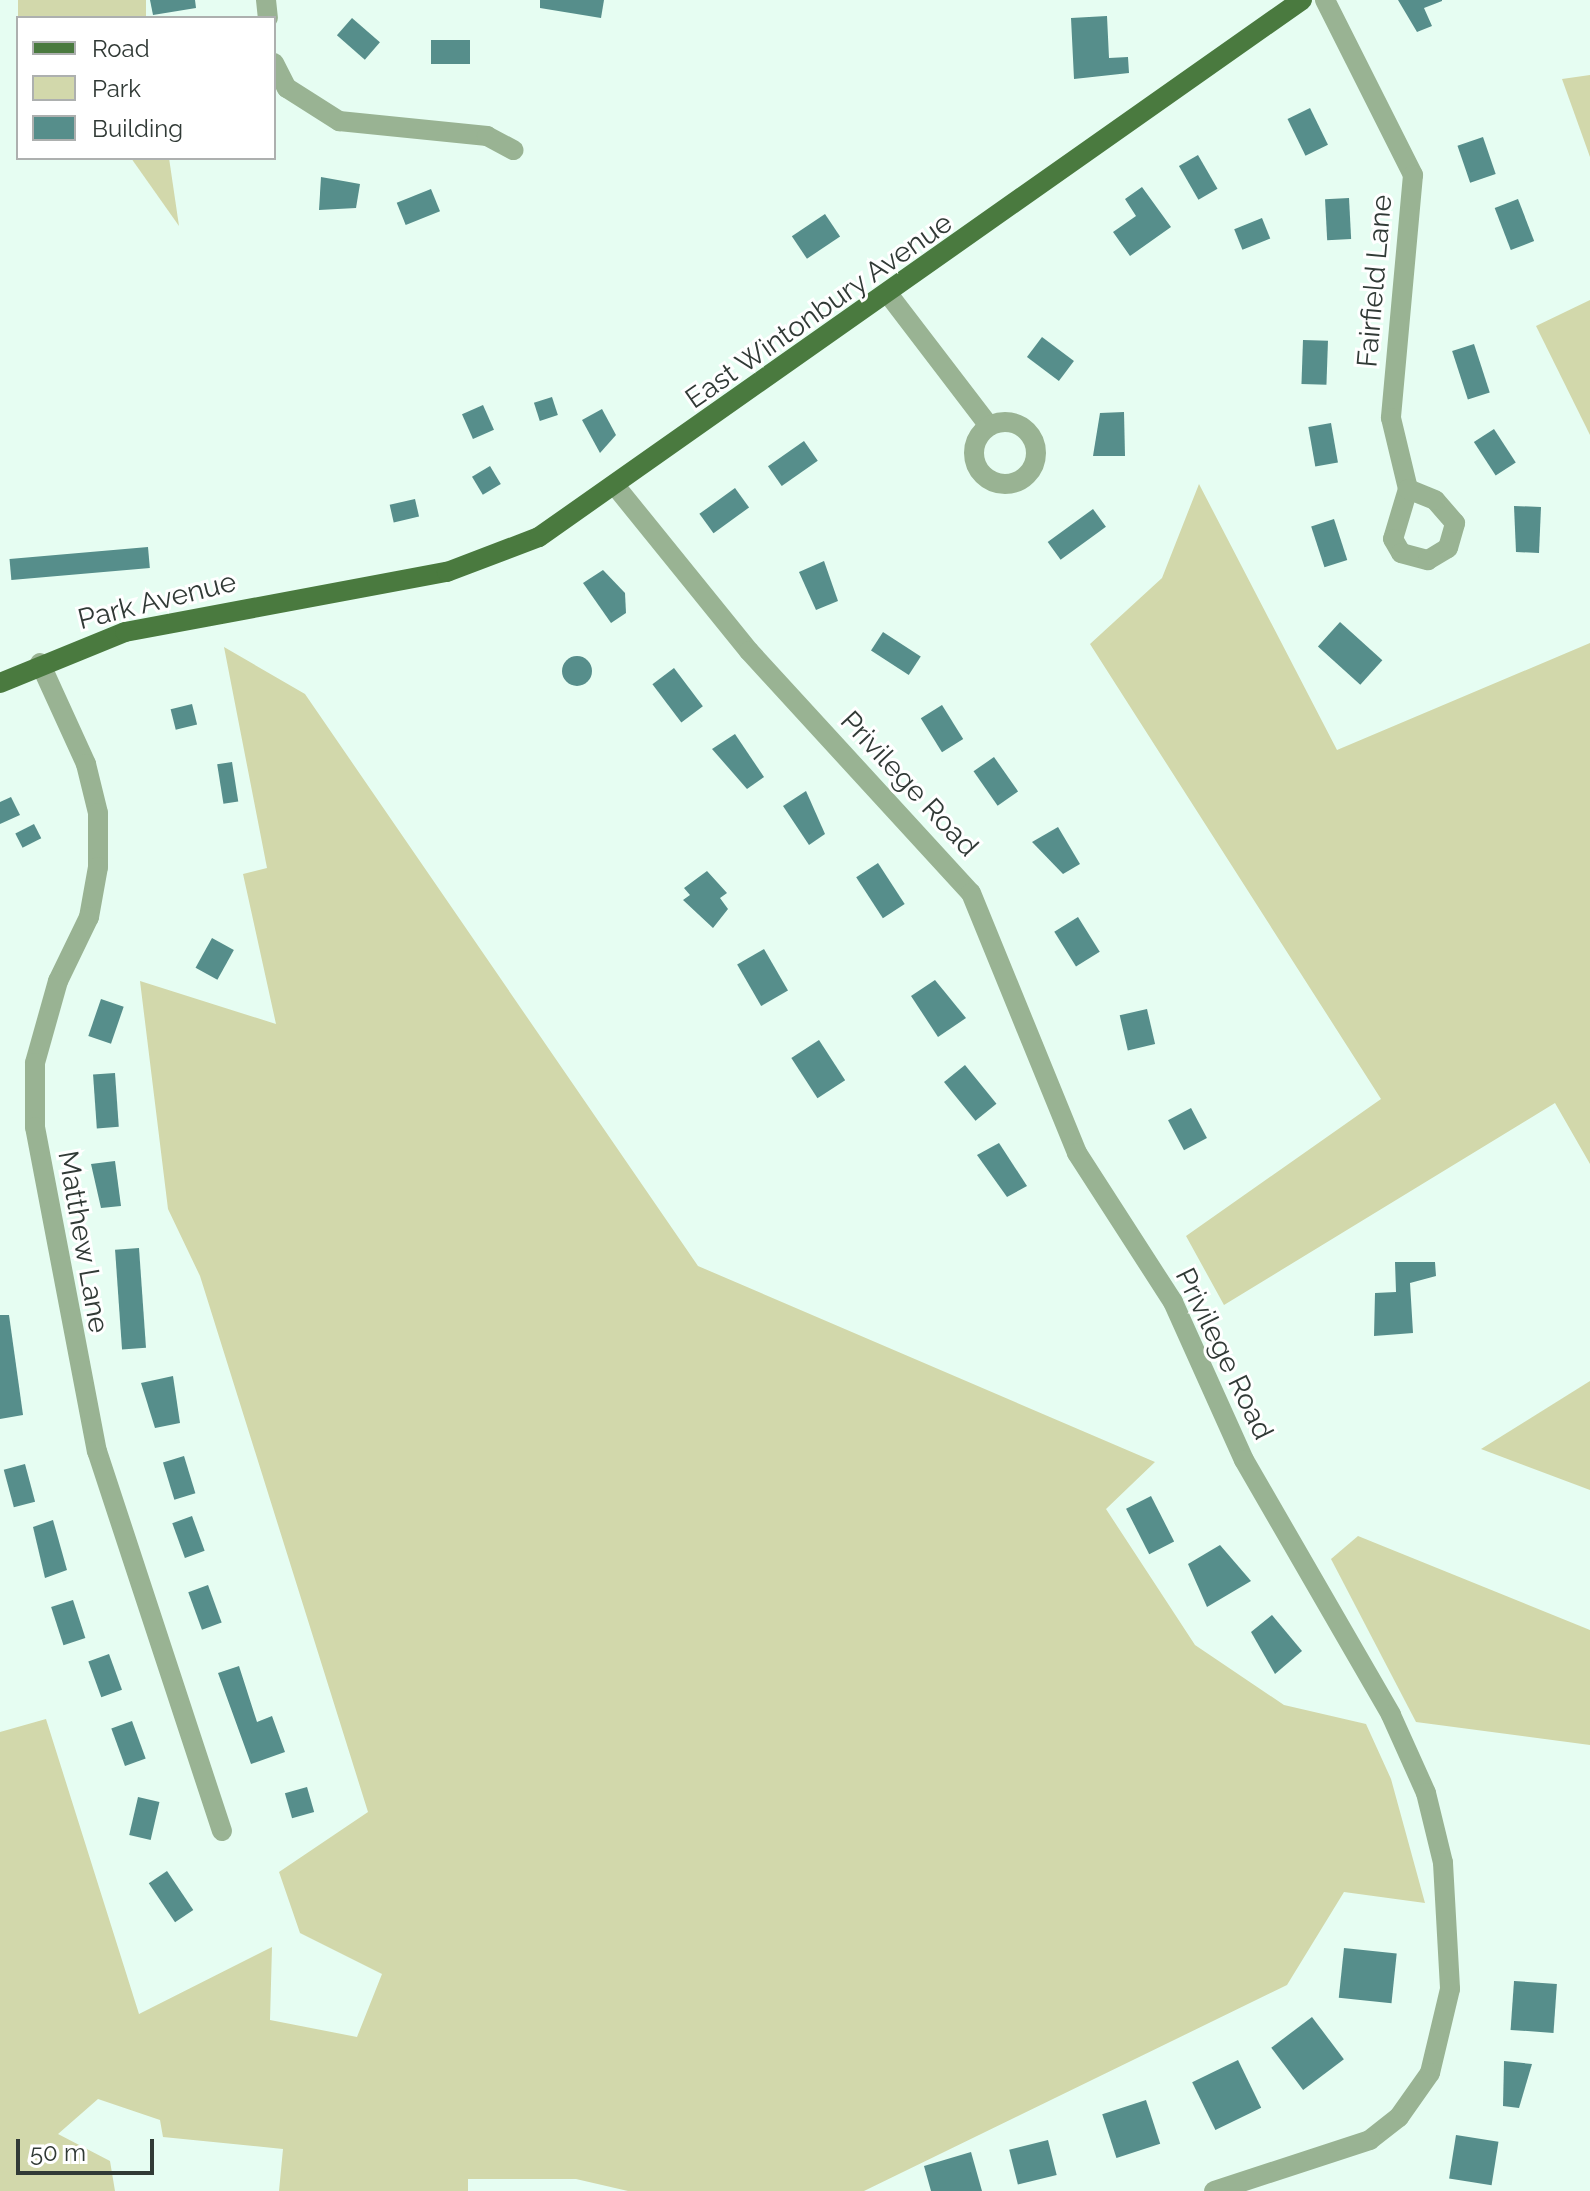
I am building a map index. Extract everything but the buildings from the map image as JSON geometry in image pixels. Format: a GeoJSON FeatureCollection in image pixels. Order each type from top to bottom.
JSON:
{"type":"FeatureCollection","features":[{"type":"Feature","properties":{"kind":"main road","name":"East Wintonbury Avenue"},"geometry":{"type":"LineString","coordinates":[[333,595],[461,567],[539,537],[617,488],[1302,0]]}},
{"type":"Feature","properties":{"kind":"main road","name":"Park Avenue"},"geometry":{"type":"LineString","coordinates":[[0,683],[40,663],[202,612],[333,595]]}},
{"type":"Feature","properties":{"kind":"street","name":"Fairfield Lane"},"geometry":{"type":"LineString","coordinates":[[1325,0],[1413,175],[1391,418],[1408,489]]}},
{"type":"Feature","properties":{"kind":"street"},"geometry":{"type":"LineString","coordinates":[[276,67],[287,88],[339,121],[487,136],[513,150]]}},
{"type":"Feature","properties":{"kind":"street"},"geometry":{"type":"LineString","coordinates":[[889,295],[989,426]]}},
{"type":"Feature","properties":{"kind":"street","name":"Privilege Road"},"geometry":{"type":"LineString","coordinates":[[617,488],[749,651],[971,893],[1077,1153],[1173,1302],[1244,1460],[1391,1715],[1426,1793],[1443,1863],[1450,1989],[1430,2073],[1399,2117],[1370,2140],[1220,2190]]}},
{"type":"Feature","properties":{"kind":"street","name":"Matthew Lane"},"geometry":{"type":"LineString","coordinates":[[40,663],[86,764],[98,813],[98,867],[89,917],[58,981],[35,1063],[35,1127],[97,1451],[222,1831]]}},
{"type":"Feature","properties":{"kind":"green space"},"geometry":{"type":"Polygon","coordinates":[[[18,0],[146,0],[146,16],[18,16],[18,0]]]}},
{"type":"Feature","properties":{"kind":"green space"},"geometry":{"type":"Polygon","coordinates":[[[1590,75],[1590,157],[1562,79],[1590,75]]]}},
{"type":"Feature","properties":{"kind":"green space"},"geometry":{"type":"Polygon","coordinates":[[[132,160],[169,160],[179,226],[132,160]]]}},
{"type":"Feature","properties":{"kind":"green space"},"geometry":{"type":"Polygon","coordinates":[[[1590,300],[1590,435],[1536,326],[1590,300]]]}},
{"type":"Feature","properties":{"kind":"green space"},"geometry":{"type":"Polygon","coordinates":[[[1199,484],[1337,750],[1590,643],[1590,1164],[1555,1103],[1224,1305],[1186,1236],[1381,1099],[1090,644],[1162,578],[1199,484]]]}},
{"type":"Feature","properties":{"kind":"green space"},"geometry":{"type":"Polygon","coordinates":[[[224,647],[305,694],[698,1266],[1155,1462],[1106,1509],[1195,1645],[1284,1705],[1366,1724],[1391,1779],[1425,1903],[1344,1892],[1287,1985],[864,2191],[628,2191],[576,2179],[468,2179],[468,2191],[279,2191],[283,2149],[163,2137],[160,2120],[98,2099],[58,2134],[110,2161],[115,2191],[0,2191],[0,1732],[46,1719],[139,2014],[272,1947],[270,2020],[357,2037],[382,1974],[300,1933],[279,1872],[368,1812],[200,1276],[168,1209],[140,981],[276,1024],[243,874],[267,868],[224,647]]]}},
{"type":"Feature","properties":{"kind":"green space"},"geometry":{"type":"Polygon","coordinates":[[[1590,1381],[1590,1490],[1481,1449],[1590,1381]]]}},
{"type":"Feature","properties":{"kind":"green space"},"geometry":{"type":"Polygon","coordinates":[[[1358,1536],[1590,1630],[1590,1745],[1416,1722],[1331,1559],[1358,1536]]]}}]}
